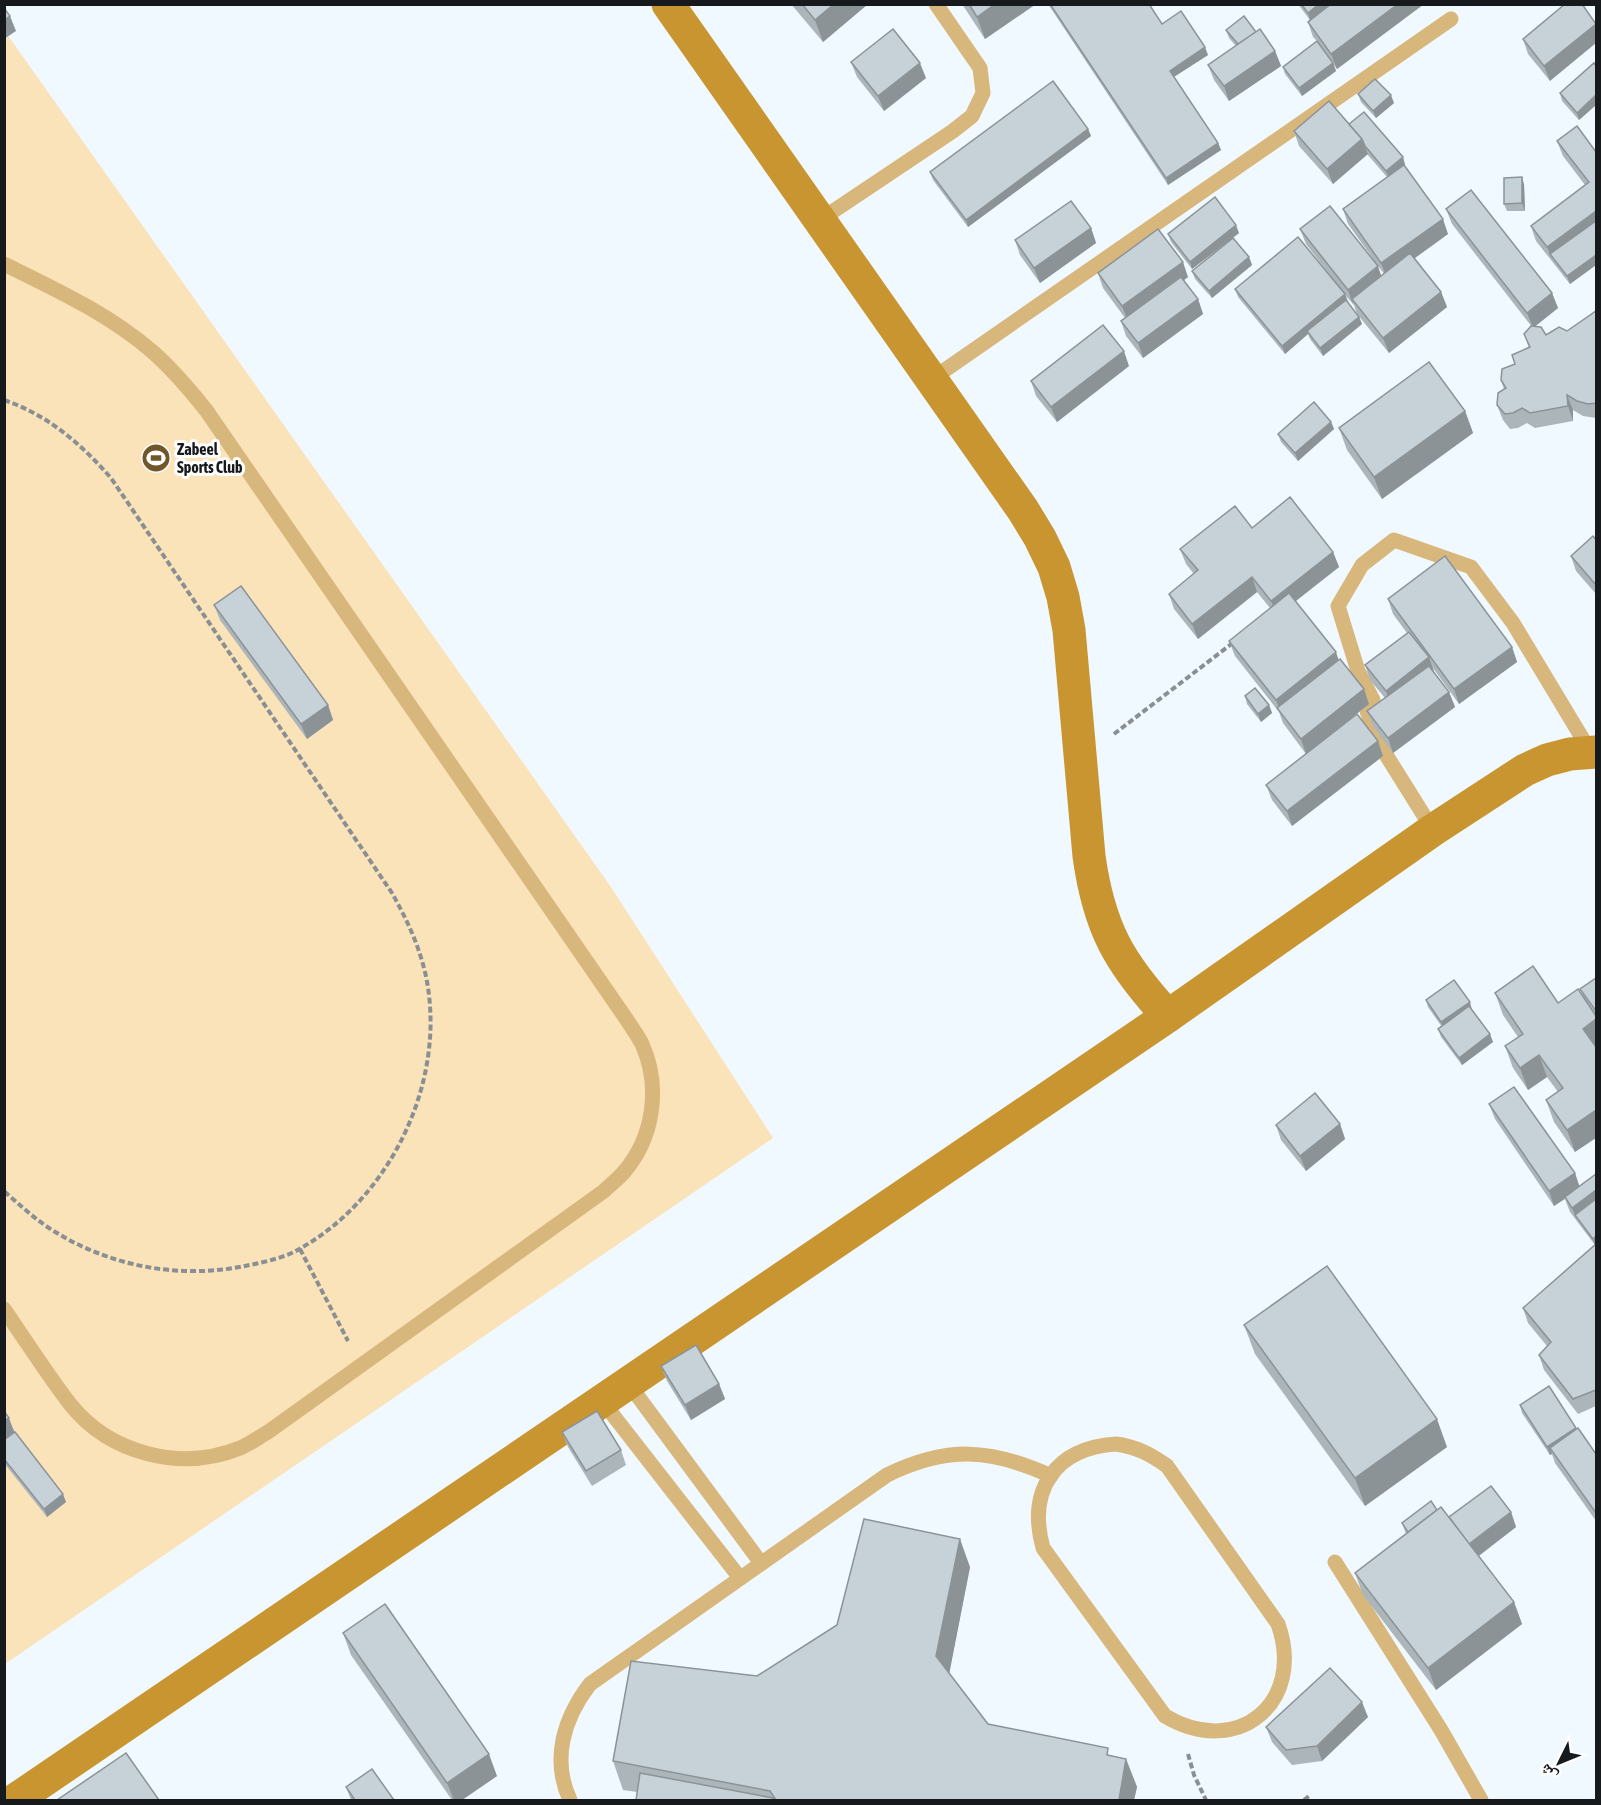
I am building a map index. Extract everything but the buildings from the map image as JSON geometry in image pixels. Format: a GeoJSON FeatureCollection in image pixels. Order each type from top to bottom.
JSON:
{"type":"FeatureCollection","features":[{"type":"Feature","properties":{"kind":"street"},"geometry":{"type":"LineString","coordinates":[[668,4],[1023,510],[1040,538],[1054,567],[1070,630],[1089,856],[1100,911],[1110,937],[1124,962],[1140,985],[1168,1016]]}},
{"type":"Feature","properties":{"kind":"street"},"geometry":{"type":"LineString","coordinates":[[15,1800],[1168,1016],[1433,830],[1525,770],[1547,760],[1593,752]]}},
{"type":"Feature","properties":{"kind":"lane"},"geometry":{"type":"LineString","coordinates":[[820,220],[972,116],[983,93],[980,68],[936,4]]}},
{"type":"Feature","properties":{"kind":"lane"},"geometry":{"type":"LineString","coordinates":[[932,380],[1450,20]]}},
{"type":"Feature","properties":{"kind":"lane"},"geometry":{"type":"LineString","coordinates":[[4,264],[94,309],[125,330],[155,353],[206,410],[642,1043],[650,1069],[653,1097],[649,1124],[639,1150],[624,1172],[604,1191],[268,1432],[241,1448],[212,1457],[180,1459],[149,1455],[120,1444],[93,1427],[71,1405],[4,1310]]}},
{"type":"Feature","properties":{"kind":"lane"},"geometry":{"type":"LineString","coordinates":[[1433,830],[1378,742],[1367,711],[1373,700],[1358,671],[1338,606],[1362,565],[1394,540],[1471,567],[1513,623],[1593,752]]}},
{"type":"Feature","properties":{"kind":"lane"},"geometry":{"type":"LineString","coordinates":[[615,1392],[761,1563]]}},
{"type":"Feature","properties":{"kind":"lane"},"geometry":{"type":"LineString","coordinates":[[615,1392],[740,1578]]}},
{"type":"Feature","properties":{"kind":"lane"},"geometry":{"type":"LineString","coordinates":[[1116,1444],[1135,1447],[1152,1455],[1167,1466],[1278,1624],[1285,1643],[1286,1664],[1282,1683],[1273,1701],[1259,1716],[1242,1726],[1223,1731],[1202,1731],[1183,1726],[1166,1716],[1043,1548],[1038,1530],[1038,1511],[1042,1492],[1051,1476],[1064,1461],[1079,1451],[1097,1445],[1116,1444]]}},
{"type":"Feature","properties":{"kind":"lane"},"geometry":{"type":"LineString","coordinates":[[570,1800],[562,1773],[561,1750],[575,1703],[590,1683],[887,1474],[932,1457],[981,1454],[1005,1458],[1051,1476]]}},
{"type":"Feature","properties":{"kind":"lane"},"geometry":{"type":"LineString","coordinates":[[1335,1562],[1441,1730],[1481,1800]]}},
{"type":"Feature","properties":{"kind":"path"},"geometry":{"type":"LineString","coordinates":[[4,400],[37,414],[64,432],[89,453],[111,478],[406,916],[425,973],[429,1006],[429,1038],[425,1070],[417,1101],[391,1160],[351,1210],[300,1249],[265,1262],[230,1269],[194,1272],[158,1269],[122,1262],[88,1250],[56,1233],[27,1212],[4,1191]]}},
{"type":"Feature","properties":{"kind":"path"},"geometry":{"type":"LineString","coordinates":[[1080,761],[1238,639]]}},
{"type":"Feature","properties":{"kind":"path"},"geometry":{"type":"LineString","coordinates":[[300,1249],[361,1365]]}},
{"type":"Feature","properties":{"kind":"path"},"geometry":{"type":"LineString","coordinates":[[1183,1726],[1194,1775],[1206,1800]]}},
{"type":"Feature","properties":{"kind":"path"},"geometry":{"type":"LineString","coordinates":[[1304,1800],[1309,1796]]}},
{"type":"Feature","properties":{"kind":"shaded area","name":"Zabeel Sports Club"},"geometry":{"type":"Polygon","coordinates":[[[4,30],[611,887],[773,1138],[5,1664],[4,30]]]}},
{"type":"Feature","properties":{"kind":"place","name":"Zabeel Sports Club"},"geometry":{"type":"Point","coordinates":[156,458]}}]}
